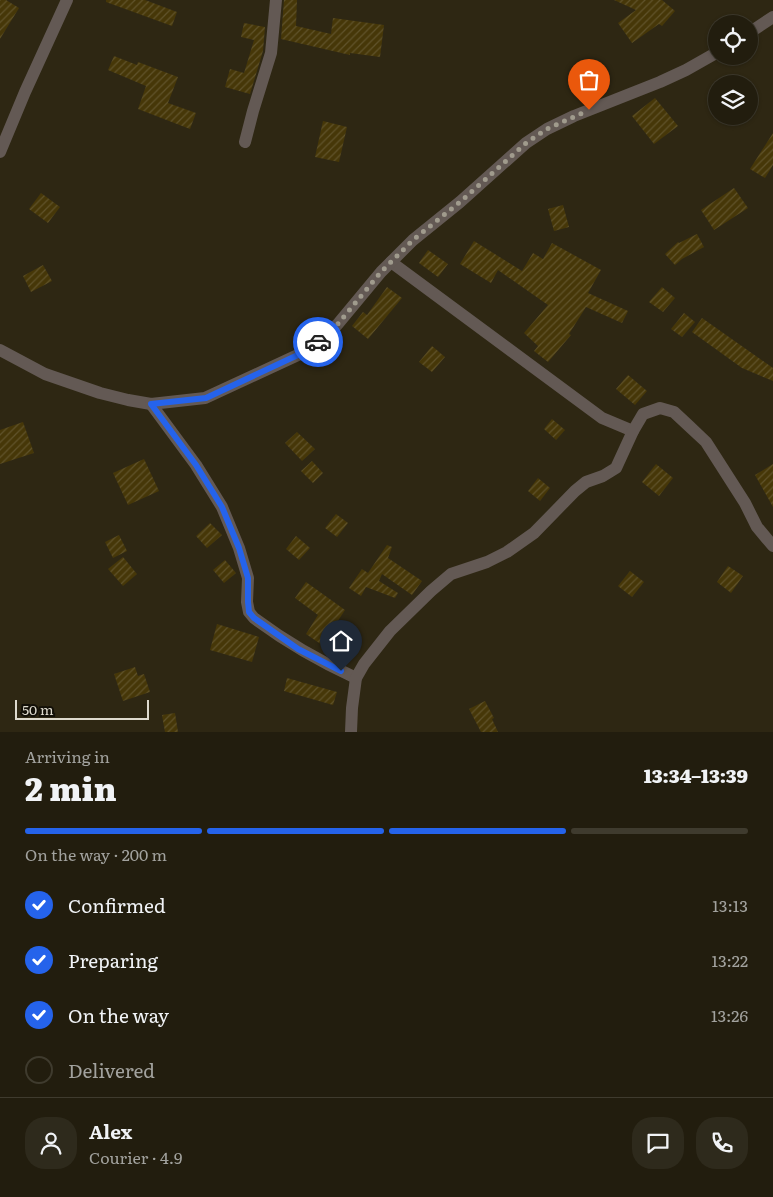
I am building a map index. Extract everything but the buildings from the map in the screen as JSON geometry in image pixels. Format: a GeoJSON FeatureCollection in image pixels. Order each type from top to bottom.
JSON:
{"type":"FeatureCollection","features":[{"type":"Feature","properties":{"kind":"street"},"geometry":{"type":"LineString","coordinates":[[0,152],[24,92],[67,0]]}},
{"type":"Feature","properties":{"kind":"street"},"geometry":{"type":"LineString","coordinates":[[245,142],[271,53],[276,0]]}},
{"type":"Feature","properties":{"kind":"street"},"geometry":{"type":"LineString","coordinates":[[758,26],[773,17]]}},
{"type":"Feature","properties":{"kind":"street"},"geometry":{"type":"LineString","coordinates":[[0,350],[45,374],[100,393],[151,404],[206,398],[300,354],[337,325],[391,262],[413,240],[460,202],[526,143],[547,129],[574,116],[669,78],[708,58]]}},
{"type":"Feature","properties":{"kind":"street"},"geometry":{"type":"LineString","coordinates":[[391,262],[602,418],[633,431]]}},
{"type":"Feature","properties":{"kind":"street"},"geometry":{"type":"LineString","coordinates":[[151,404],[196,465],[222,507],[239,548],[248,578],[249,612],[254,618],[298,649],[356,678]]}},
{"type":"Feature","properties":{"kind":"street"},"geometry":{"type":"LineString","coordinates":[[351,732],[356,678],[364,664],[390,631],[452,574],[487,562],[507,552],[534,533],[586,482],[603,476],[616,468],[643,414],[660,408],[674,412],[706,442],[757,527],[773,546]]}},
{"type":"Feature","properties":{"kind":"way so far"},"geometry":{"type":"LineString","coordinates":[[318,342],[337,325],[381,272],[413,240],[460,202],[526,143],[547,129],[589,110]]}},
{"type":"Feature","properties":{"kind":"route"},"geometry":{"type":"LineString","coordinates":[[318,342],[300,354],[206,398],[151,404],[196,465],[222,507],[239,548],[248,578],[249,612],[268,629],[298,649],[341,671]]}}]}
